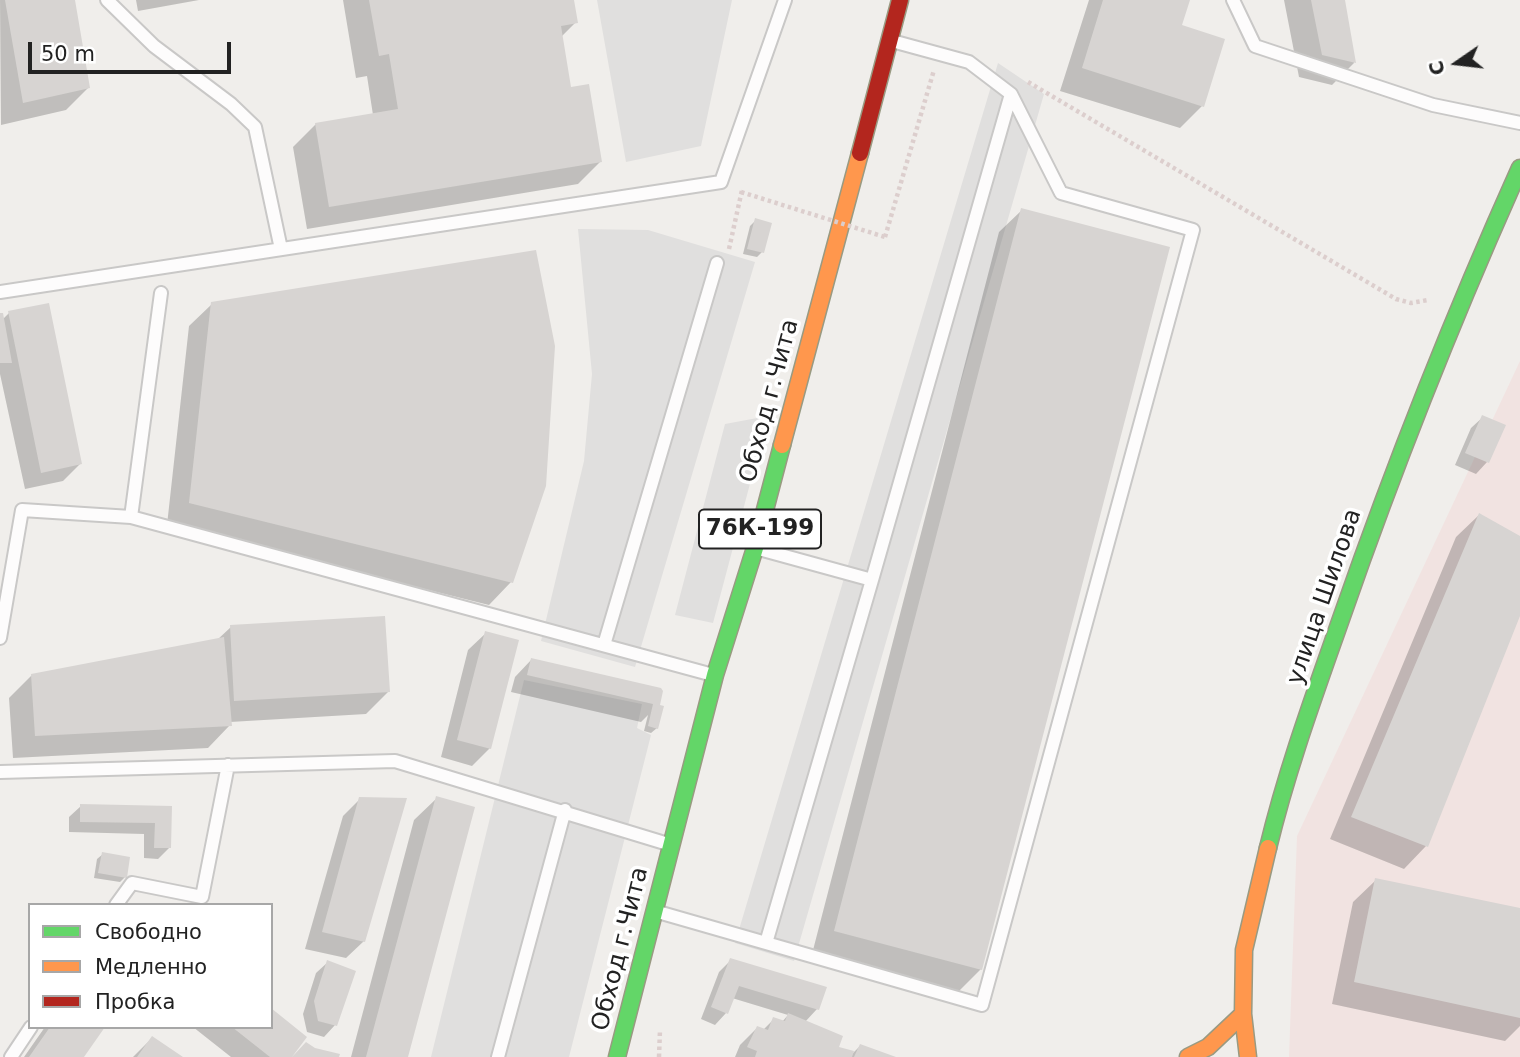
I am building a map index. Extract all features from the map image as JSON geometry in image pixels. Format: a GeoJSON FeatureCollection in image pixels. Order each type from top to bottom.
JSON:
{"type":"FeatureCollection","features":[{"type":"Feature","properties":{"kind":"main road","name":"Обход г.Чита"},"geometry":{"type":"LineString","coordinates":[[617,1057],[715,675],[755,548],[900,0]]}},
{"type":"Feature","properties":{"kind":"main road","name":"улица Шилова"},"geometry":{"type":"LineString","coordinates":[[1248,1057],[1242,1014],[1244,950],[1282,789],[1385,493],[1474,270],[1520,169]]}},
{"type":"Feature","properties":{"kind":"main road"},"geometry":{"type":"LineString","coordinates":[[1188,1057],[1208,1047],[1242,1014]]}},
{"type":"Feature","properties":{"kind":"lane"},"geometry":{"type":"LineString","coordinates":[[107,0],[154,46],[231,104],[255,127],[281,249]]}},
{"type":"Feature","properties":{"kind":"lane"},"geometry":{"type":"LineString","coordinates":[[0,292],[721,181],[785,0]]}},
{"type":"Feature","properties":{"kind":"lane"},"geometry":{"type":"LineString","coordinates":[[1233,0],[1255,46],[1433,105],[1520,122]]}},
{"type":"Feature","properties":{"kind":"lane"},"geometry":{"type":"LineString","coordinates":[[654,911],[982,1005],[1193,230],[1061,193],[1011,94],[969,62],[889,40]]}},
{"type":"Feature","properties":{"kind":"lane"},"geometry":{"type":"LineString","coordinates":[[766,943],[1011,94]]}},
{"type":"Feature","properties":{"kind":"lane"},"geometry":{"type":"LineString","coordinates":[[604,645],[717,263]]}},
{"type":"Feature","properties":{"kind":"lane"},"geometry":{"type":"LineString","coordinates":[[131,517],[160,293]]}},
{"type":"Feature","properties":{"kind":"lane"},"geometry":{"type":"LineString","coordinates":[[0,638],[22,510],[131,517],[715,675]]}},
{"type":"Feature","properties":{"kind":"lane"},"geometry":{"type":"LineString","coordinates":[[755,548],[872,580]]}},
{"type":"Feature","properties":{"kind":"lane"},"geometry":{"type":"LineString","coordinates":[[0,772],[395,761],[565,810],[671,845]]}},
{"type":"Feature","properties":{"kind":"lane"},"geometry":{"type":"LineString","coordinates":[[117,903],[132,883],[202,897],[228,765]]}},
{"type":"Feature","properties":{"kind":"lane"},"geometry":{"type":"LineString","coordinates":[[498,1057],[565,810]]}},
{"type":"Feature","properties":{"kind":"lane"},"geometry":{"type":"LineString","coordinates":[[11,1057],[31,1029]]}},
{"type":"Feature","properties":{"kind":"path"},"geometry":{"type":"LineString","coordinates":[[730,248],[741,192],[885,237],[938,54]]}},
{"type":"Feature","properties":{"kind":"path"},"geometry":{"type":"LineString","coordinates":[[1023,79],[1395,299],[1411,303],[1433,297]]}},
{"type":"Feature","properties":{"kind":"shaded area"},"geometry":{"type":"Polygon","coordinates":[[[597,0],[732,0],[701,146],[626,162],[597,0]]]}},
{"type":"Feature","properties":{"kind":"shaded area"},"geometry":{"type":"Polygon","coordinates":[[[998,63],[1044,94],[794,961],[735,943],[998,63]]]}},
{"type":"Feature","properties":{"kind":"shaded area"},"geometry":{"type":"Polygon","coordinates":[[[578,229],[648,230],[755,262],[635,667],[541,641],[584,461],[592,374],[578,229]]]}},
{"type":"Feature","properties":{"kind":"shaded area"},"geometry":{"type":"Polygon","coordinates":[[[1520,361],[1520,1057],[1289,1057],[1297,836],[1520,361]]]}},
{"type":"Feature","properties":{"kind":"shaded area"},"geometry":{"type":"Polygon","coordinates":[[[768,416],[713,623],[675,615],[725,424],[768,416]]]}},
{"type":"Feature","properties":{"kind":"shaded area"},"geometry":{"type":"Polygon","coordinates":[[[524,680],[642,704],[637,728],[651,735],[569,1057],[431,1057],[524,680]]]}},
{"type":"Feature","properties":{"kind":"building"},"geometry":{"type":"Polygon","coordinates":[[[5,0],[75,0],[90,88],[23,103],[5,0]]]}},
{"type":"Feature","properties":{"kind":"building"},"geometry":{"type":"Polygon","coordinates":[[[369,0],[574,0],[578,23],[561,26],[571,87],[589,84],[602,162],[329,207],[315,123],[398,109],[389,54],[379,56],[369,0]]]}},
{"type":"Feature","properties":{"kind":"building"},"geometry":{"type":"Polygon","coordinates":[[[1103,0],[1190,0],[1182,25],[1225,39],[1204,107],[1082,68],[1103,0]]]}},
{"type":"Feature","properties":{"kind":"building"},"geometry":{"type":"Polygon","coordinates":[[[1311,0],[1345,0],[1356,63],[1322,55],[1311,0]]]}},
{"type":"Feature","properties":{"kind":"building"},"geometry":{"type":"Polygon","coordinates":[[[1021,208],[1170,247],[982,970],[834,931],[1021,208]]]}},
{"type":"Feature","properties":{"kind":"building"},"geometry":{"type":"Polygon","coordinates":[[[755,218],[772,223],[764,253],[747,249],[755,218]]]}},
{"type":"Feature","properties":{"kind":"building"},"geometry":{"type":"Polygon","coordinates":[[[536,250],[555,346],[546,486],[513,583],[189,503],[211,302],[536,250]]]}},
{"type":"Feature","properties":{"kind":"building"},"geometry":{"type":"Polygon","coordinates":[[[49,303],[82,464],[41,473],[8,311],[49,303]]]}},
{"type":"Feature","properties":{"kind":"building"},"geometry":{"type":"Polygon","coordinates":[[[0,313],[3,313],[12,363],[0,363],[0,313]]]}},
{"type":"Feature","properties":{"kind":"building"},"geometry":{"type":"Polygon","coordinates":[[[1482,415],[1506,425],[1489,463],[1465,453],[1482,415]]]}},
{"type":"Feature","properties":{"kind":"building"},"geometry":{"type":"Polygon","coordinates":[[[1479,513],[1520,536],[1520,616],[1428,847],[1351,817],[1479,513]]]}},
{"type":"Feature","properties":{"kind":"building"},"geometry":{"type":"Polygon","coordinates":[[[385,616],[390,692],[234,701],[230,625],[385,616]]]}},
{"type":"Feature","properties":{"kind":"building"},"geometry":{"type":"Polygon","coordinates":[[[485,631],[519,640],[491,749],[457,740],[485,631]]]}},
{"type":"Feature","properties":{"kind":"building"},"geometry":{"type":"Polygon","coordinates":[[[224,637],[232,726],[35,736],[31,674],[224,637]]]}},
{"type":"Feature","properties":{"kind":"building"},"geometry":{"type":"Polygon","coordinates":[[[531,658],[661,688],[663,691],[660,705],[664,706],[658,729],[648,726],[653,704],[527,675],[531,658]]]}},
{"type":"Feature","properties":{"kind":"building"},"geometry":{"type":"Polygon","coordinates":[[[436,796],[475,807],[408,1057],[366,1057],[436,796]]]}},
{"type":"Feature","properties":{"kind":"building"},"geometry":{"type":"Polygon","coordinates":[[[359,797],[407,798],[365,942],[322,932],[359,797]]]}},
{"type":"Feature","properties":{"kind":"building"},"geometry":{"type":"Polygon","coordinates":[[[80,804],[172,806],[171,848],[154,848],[155,823],[80,822],[80,804]]]}},
{"type":"Feature","properties":{"kind":"building"},"geometry":{"type":"Polygon","coordinates":[[[102,852],[130,857],[127,878],[98,873],[102,852]]]}},
{"type":"Feature","properties":{"kind":"building"},"geometry":{"type":"Polygon","coordinates":[[[1375,878],[1520,908],[1520,1018],[1354,982],[1375,878]]]}},
{"type":"Feature","properties":{"kind":"building"},"geometry":{"type":"Polygon","coordinates":[[[730,958],[827,987],[819,1010],[739,986],[728,1014],[711,1007],[730,958]]]}},
{"type":"Feature","properties":{"kind":"building"},"geometry":{"type":"Polygon","coordinates":[[[327,960],[356,971],[337,1026],[318,1021],[314,1001],[327,960]]]}},
{"type":"Feature","properties":{"kind":"building"},"geometry":{"type":"Polygon","coordinates":[[[273,1010],[307,1037],[292,1057],[270,1057],[235,1029],[273,1029],[273,1010]]]}},
{"type":"Feature","properties":{"kind":"building"},"geometry":{"type":"Polygon","coordinates":[[[788,1013],[843,1036],[839,1047],[854,1051],[852,1057],[755,1057],[757,1051],[747,1047],[757,1026],[768,1030],[773,1017],[785,1021],[788,1013]]]}},
{"type":"Feature","properties":{"kind":"building"},"geometry":{"type":"Polygon","coordinates":[[[49,1029],[104,1029],[84,1057],[29,1057],[49,1029]]]}},
{"type":"Feature","properties":{"kind":"building"},"geometry":{"type":"Polygon","coordinates":[[[152,1036],[183,1057],[137,1057],[152,1036]]]}},
{"type":"Feature","properties":{"kind":"building"},"geometry":{"type":"Polygon","coordinates":[[[306,1042],[315,1048],[340,1054],[339,1057],[292,1057],[306,1042]]]}},
{"type":"Feature","properties":{"kind":"building"},"geometry":{"type":"Polygon","coordinates":[[[860,1044],[896,1057],[854,1057],[860,1044]]]}},
{"type":"Feature","properties":{"kind":"traffic: fast"},"geometry":{"type":"LineString","coordinates":[[1268,848],[1302,731],[1383,503],[1426,390],[1520,168]]}},
{"type":"Feature","properties":{"kind":"traffic: fast"},"geometry":{"type":"LineString","coordinates":[[617,1057],[715,675],[755,548],[782,445]]}},
{"type":"Feature","properties":{"kind":"traffic: slow"},"geometry":{"type":"LineString","coordinates":[[782,445],[860,153]]}},
{"type":"Feature","properties":{"kind":"traffic: slow"},"geometry":{"type":"LineString","coordinates":[[1248,1057],[1243,1014],[1244,950],[1268,848]]}},
{"type":"Feature","properties":{"kind":"traffic: slow"},"geometry":{"type":"LineString","coordinates":[[1188,1057],[1208,1047],[1243,1014]]}},
{"type":"Feature","properties":{"kind":"traffic: jam"},"geometry":{"type":"LineString","coordinates":[[860,153],[900,0]]}}]}
